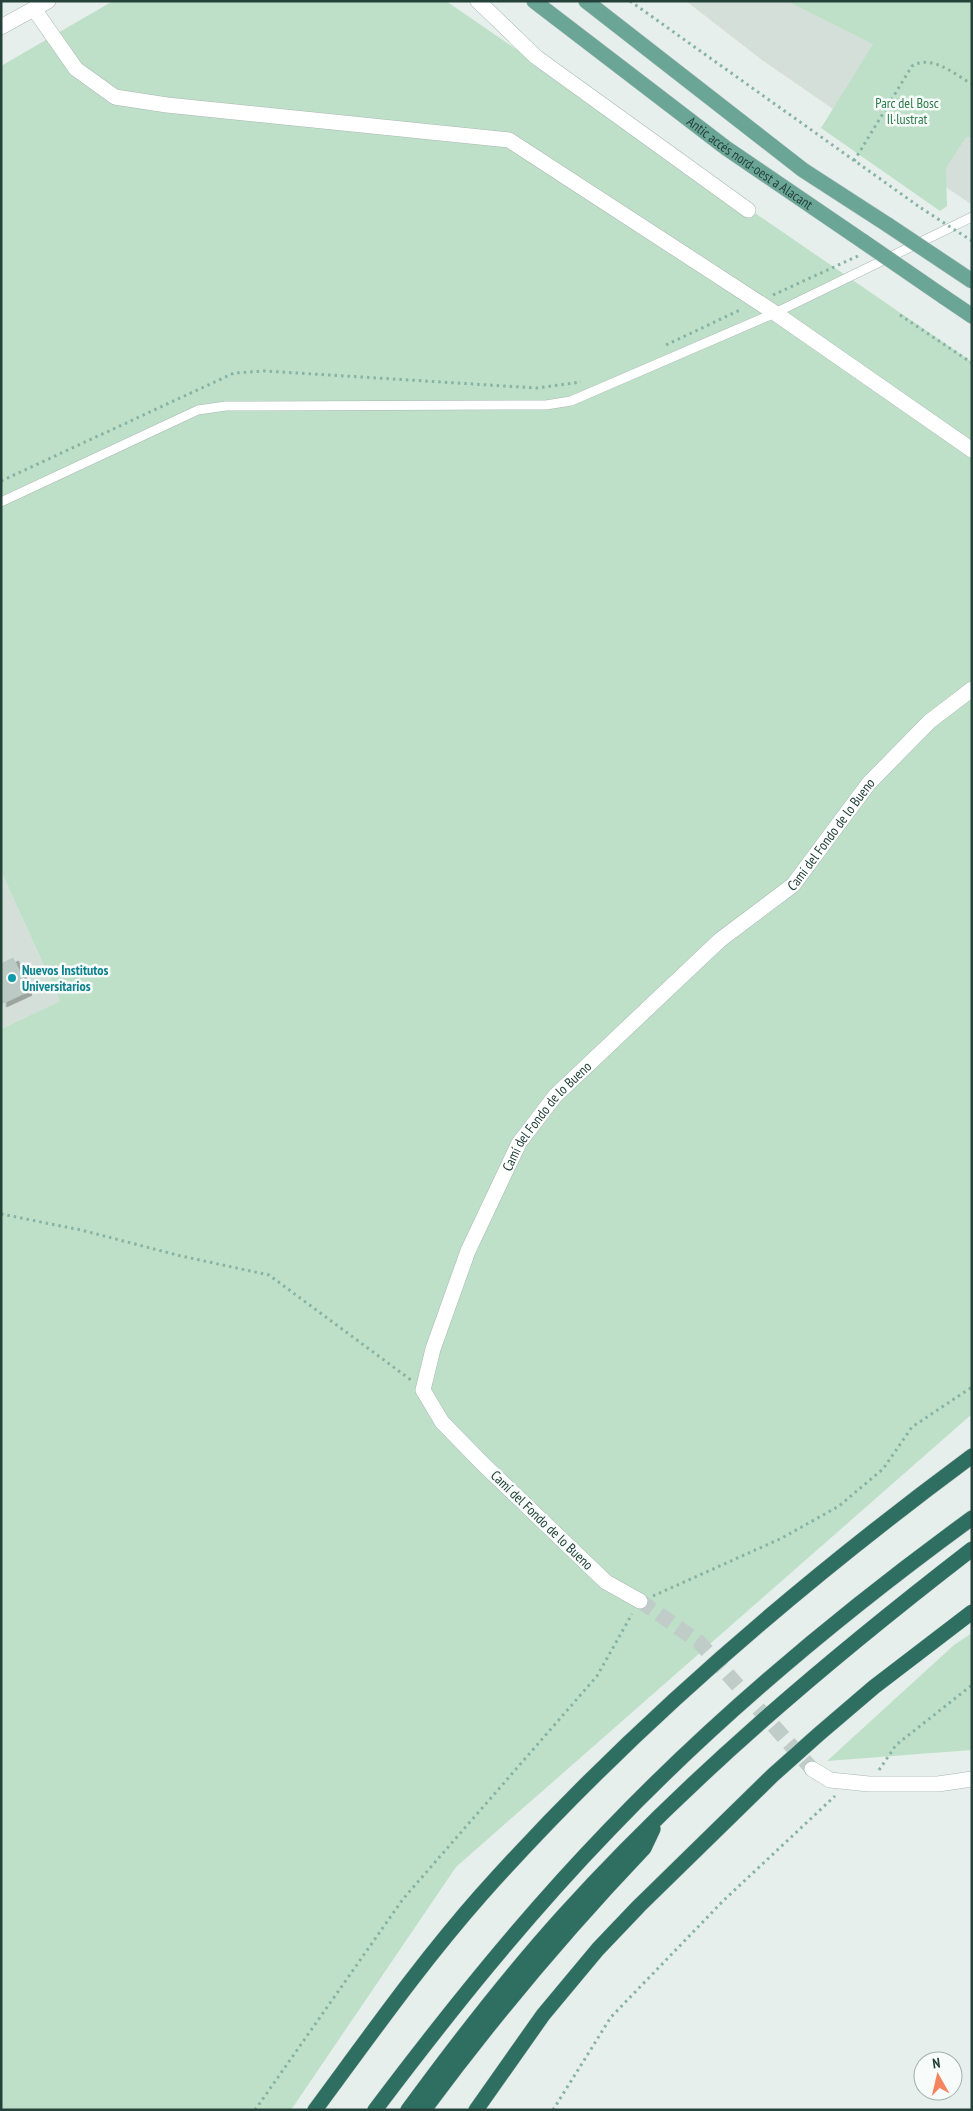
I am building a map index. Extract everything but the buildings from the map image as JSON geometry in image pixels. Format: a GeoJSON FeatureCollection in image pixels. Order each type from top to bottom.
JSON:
{"type":"FeatureCollection","features":[{"type":"Feature","properties":{"kind":"highway"},"geometry":{"type":"LineString","coordinates":[[315,2110],[427,1962],[480,1897],[597,1773],[653,1718],[743,1636],[972,1456]]}},
{"type":"Feature","properties":{"kind":"highway"},"geometry":{"type":"LineString","coordinates":[[375,2110],[482,1971],[542,1902],[616,1822],[677,1762],[777,1671],[864,1599],[972,1518]]}},
{"type":"Feature","properties":{"kind":"highway"},"geometry":{"type":"LineString","coordinates":[[408,2110],[522,1963],[564,1915],[659,1817],[716,1761],[837,1656],[972,1550]]}},
{"type":"Feature","properties":{"kind":"highway"},"geometry":{"type":"LineString","coordinates":[[479,2107],[543,2015],[598,1949],[646,1899],[773,1775],[819,1734],[874,1687],[972,1612]]}},
{"type":"Feature","properties":{"kind":"highway"},"geometry":{"type":"LineString","coordinates":[[424,2110],[470,2048],[528,1976],[644,1848],[659,1817]]}},
{"type":"Feature","properties":{"kind":"main road","name":"Antic accés nord-oest a Alacant"},"geometry":{"type":"LineString","coordinates":[[534,1],[726,148],[862,248],[972,316]]}},
{"type":"Feature","properties":{"kind":"main road","name":"Antic accés nord-oest a Alacant"},"geometry":{"type":"LineString","coordinates":[[586,1],[804,170],[972,281]]}},
{"type":"Feature","properties":{"kind":"main road"},"geometry":{"type":"LineString","coordinates":[[591,1],[606,18]]}},
{"type":"Feature","properties":{"kind":"street"},"geometry":{"type":"LineString","coordinates":[[1,27],[48,1]]}},
{"type":"Feature","properties":{"kind":"street"},"geometry":{"type":"LineString","coordinates":[[478,1],[536,57],[748,210]]}},
{"type":"Feature","properties":{"kind":"street"},"geometry":{"type":"LineString","coordinates":[[34,9],[76,69],[115,97],[167,105],[509,140],[775,312],[972,450]]}},
{"type":"Feature","properties":{"kind":"street","name":"Camí del Fondo de lo Bueno"},"geometry":{"type":"LineString","coordinates":[[640,1601],[606,1582],[481,1462],[442,1422],[423,1390],[433,1349],[468,1251],[519,1144],[555,1096],[720,940],[793,885],[869,783],[930,721],[972,689]]}},
{"type":"Feature","properties":{"kind":"street"},"geometry":{"type":"LineString","coordinates":[[812,1769],[830,1780],[868,1784],[938,1784],[972,1779]]}},
{"type":"Feature","properties":{"kind":"lane"},"geometry":{"type":"LineString","coordinates":[[1,502],[198,410],[226,406],[546,405],[571,402],[775,312],[972,217]]}},
{"type":"Feature","properties":{"kind":"path"},"geometry":{"type":"LineString","coordinates":[[630,1],[920,208],[972,241]]}},
{"type":"Feature","properties":{"kind":"path"},"geometry":{"type":"LineString","coordinates":[[854,161],[912,66],[921,61],[932,62],[972,84]]}},
{"type":"Feature","properties":{"kind":"path"},"geometry":{"type":"LineString","coordinates":[[929,223],[946,215]]}},
{"type":"Feature","properties":{"kind":"path"},"geometry":{"type":"LineString","coordinates":[[659,348],[758,302],[862,248]]}},
{"type":"Feature","properties":{"kind":"path"},"geometry":{"type":"LineString","coordinates":[[900,315],[972,363]]}},
{"type":"Feature","properties":{"kind":"path"},"geometry":{"type":"LineString","coordinates":[[1,481],[234,373],[265,371],[537,388],[589,380]]}},
{"type":"Feature","properties":{"kind":"path"},"geometry":{"type":"LineString","coordinates":[[1,1214],[81,1230],[181,1256],[269,1275],[423,1390]]}},
{"type":"Feature","properties":{"kind":"path"},"geometry":{"type":"LineString","coordinates":[[256,2110],[403,1899],[597,1676],[640,1601],[782,1538],[839,1506],[883,1469],[912,1428],[972,1387]]}},
{"type":"Feature","properties":{"kind":"path"},"geometry":{"type":"LineString","coordinates":[[868,1784],[896,1745],[972,1685]]}},
{"type":"Feature","properties":{"kind":"path"},"geometry":{"type":"LineString","coordinates":[[553,2110],[611,2018],[724,1900],[850,1782]]}},
{"type":"Feature","properties":{"kind":"shaded area","name":"Parc del Bosc Il·lustrat"},"geometry":{"type":"Polygon","coordinates":[[[686,1],[972,1],[972,205],[762,60],[686,1]]]}},
{"type":"Feature","properties":{"kind":"shaded area"},"geometry":{"type":"Polygon","coordinates":[[[1,871],[60,1001],[1,1029],[1,871]]]}},
{"type":"Feature","properties":{"kind":"green space"},"geometry":{"type":"Polygon","coordinates":[[[113,1],[446,1],[972,362],[972,1414],[456,1867],[291,2110],[1,2110],[1,1029],[60,1001],[1,871],[1,66],[113,1]]]}},
{"type":"Feature","properties":{"kind":"green space","name":"Parc del Bosc Il·lustrat"},"geometry":{"type":"Polygon","coordinates":[[[787,1],[972,1],[972,137],[966,137],[946,168],[947,206],[940,211],[821,128],[873,44],[787,1]]]}},
{"type":"Feature","properties":{"kind":"green space"},"geometry":{"type":"Polygon","coordinates":[[[972,1633],[972,1750],[827,1761],[954,1645],[972,1633]]]}},
{"type":"Feature","properties":{"kind":"tunnel"},"geometry":{"type":"LineString","coordinates":[[640,1601],[699,1642],[812,1769]]}},
{"type":"Feature","properties":{"kind":"place","name":"Nuevos Institutos Universitarios"},"geometry":{"type":"Point","coordinates":[12,978]}}]}
